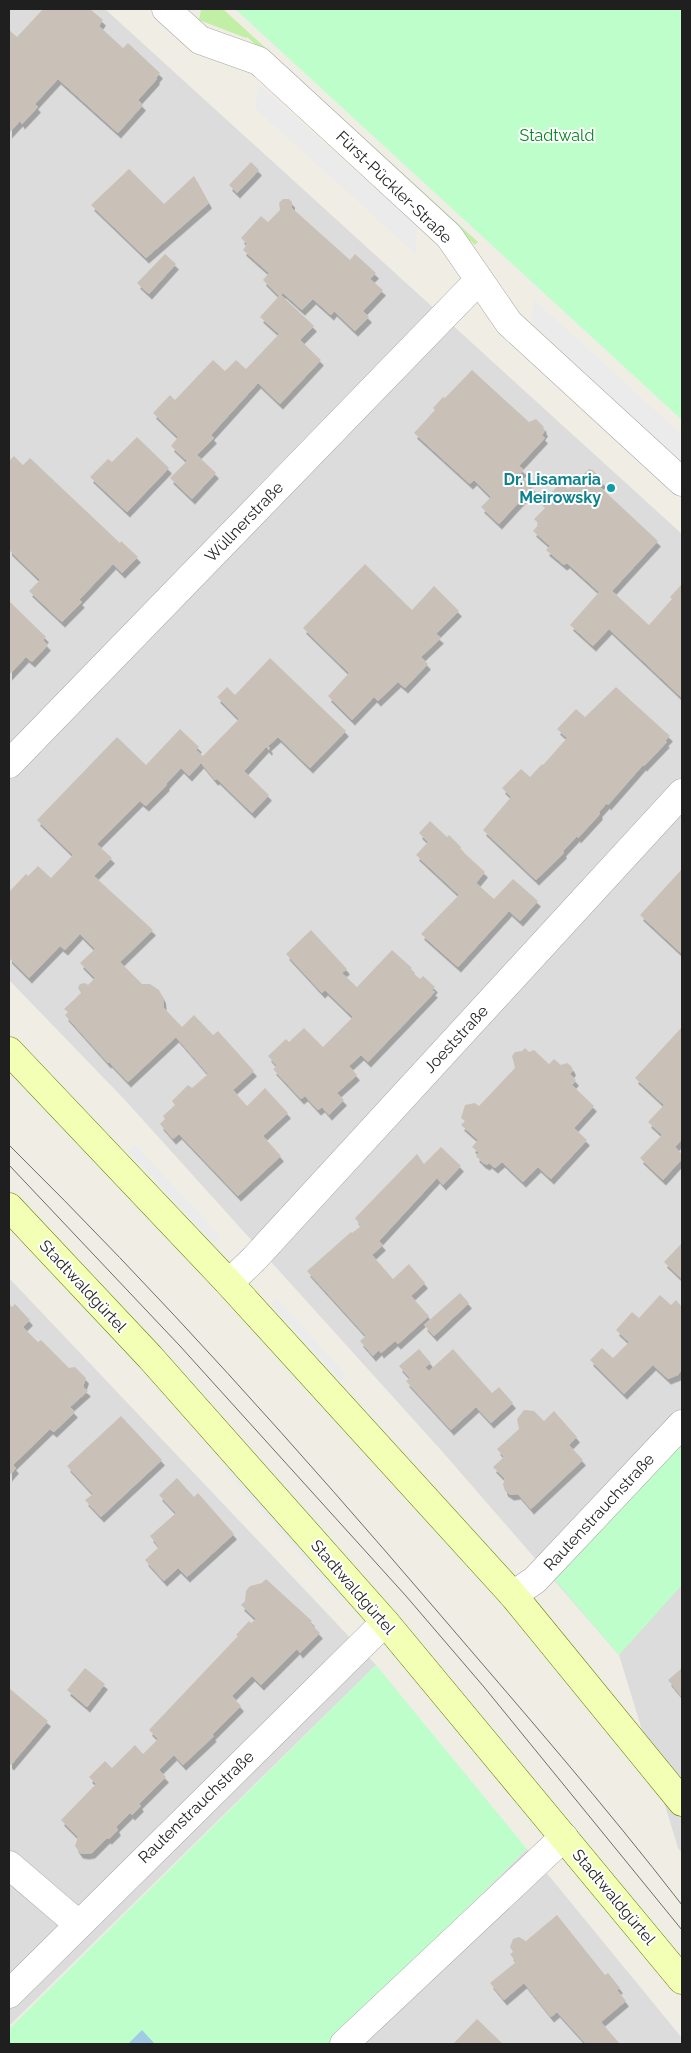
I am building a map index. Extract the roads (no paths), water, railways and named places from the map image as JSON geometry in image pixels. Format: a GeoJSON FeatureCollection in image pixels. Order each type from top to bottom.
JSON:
{"type":"FeatureCollection","features":[{"type":"Feature","properties":{"kind":"main road"},"geometry":{"type":"LineString","coordinates":[[9,1050],[228,1283],[513,1595],[682,1802]]}},
{"type":"Feature","properties":{"kind":"main road","name":"Stadtwaldgürtel"},"geometry":{"type":"LineString","coordinates":[[9,1207],[150,1357],[385,1622],[682,1980]]}},
{"type":"Feature","properties":{"kind":"street","name":"Fürst-Pückler-Straße"},"geometry":{"type":"LineString","coordinates":[[166,9],[200,40],[259,61],[449,236],[509,323],[682,482]]}},
{"type":"Feature","properties":{"kind":"street","name":"Wüllnerstraße"},"geometry":{"type":"LineString","coordinates":[[9,764],[479,280]]}},
{"type":"Feature","properties":{"kind":"street","name":"Joeststraße"},"geometry":{"type":"LineString","coordinates":[[228,1283],[254,1259],[682,794]]}},
{"type":"Feature","properties":{"kind":"street","name":"Rautenstrauchstraße"},"geometry":{"type":"LineString","coordinates":[[513,1595],[535,1580],[682,1424]]}},
{"type":"Feature","properties":{"kind":"street","name":"Rautenstrauchstraße"},"geometry":{"type":"LineString","coordinates":[[9,1994],[385,1622]]}},
{"type":"Feature","properties":{"kind":"street"},"geometry":{"type":"LineString","coordinates":[[344,2044],[564,1837]]}},
{"type":"Feature","properties":{"kind":"street"},"geometry":{"type":"LineString","coordinates":[[9,1865],[78,1924]]}},
{"type":"Feature","properties":{"kind":"water"},"geometry":{"type":"Polygon","coordinates":[[[142,2030],[155,2044],[128,2044],[142,2030]]]}},
{"type":"Feature","properties":{"kind":"tram line"},"geometry":{"type":"LineString","coordinates":[[9,1145],[174,1315],[333,1491],[561,1757],[682,1905]]}},
{"type":"Feature","properties":{"kind":"tram line"},"geometry":{"type":"LineString","coordinates":[[9,1165],[180,1346],[406,1596],[484,1687],[682,1930]]}},
{"type":"Feature","properties":{"kind":"place","name":"Dr. Lisamaria Meirowsky"},"geometry":{"type":"Point","coordinates":[611,488]}},
{"type":"Feature","properties":{"kind":"park label","name":"Stadtwald"},"geometry":{"type":"Point","coordinates":[557,135]}}]}
